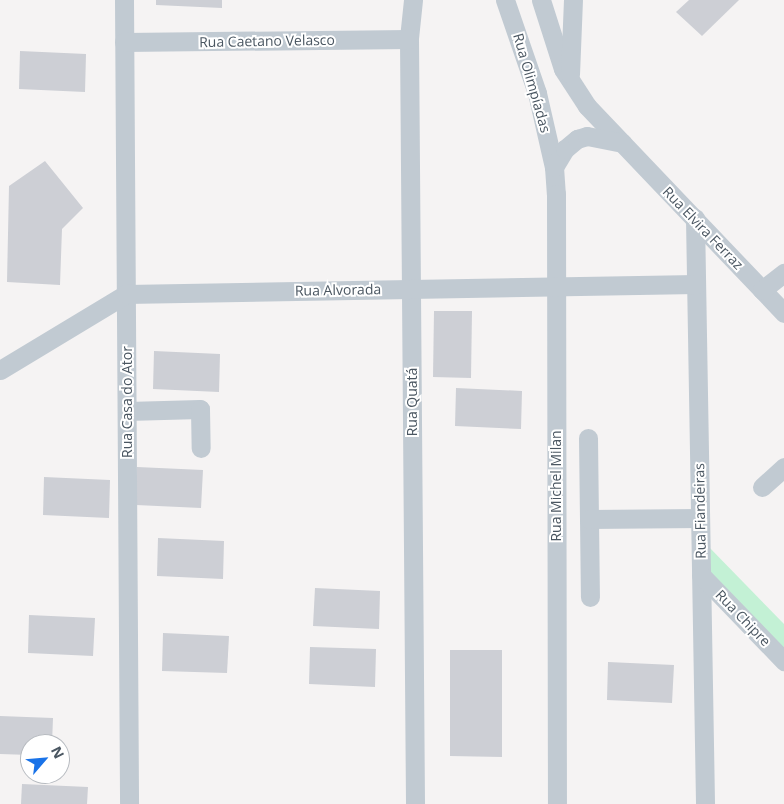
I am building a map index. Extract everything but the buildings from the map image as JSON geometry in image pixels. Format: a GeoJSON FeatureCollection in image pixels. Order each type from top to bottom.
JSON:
{"type":"FeatureCollection","features":[{"type":"Feature","properties":{"kind":"street","name":"Rua Casa do Ator"},"geometry":{"type":"LineString","coordinates":[[124,0],[129,804]]}},
{"type":"Feature","properties":{"kind":"street","name":"Rua Quatá"},"geometry":{"type":"LineString","coordinates":[[413,0],[409,39],[416,804]]}},
{"type":"Feature","properties":{"kind":"street","name":"Rua Olimpíadas"},"geometry":{"type":"LineString","coordinates":[[505,0],[537,93],[554,167]]}},
{"type":"Feature","properties":{"kind":"street"},"geometry":{"type":"LineString","coordinates":[[541,0],[570,82],[622,144]]}},
{"type":"Feature","properties":{"kind":"street"},"geometry":{"type":"LineString","coordinates":[[570,82],[573,0]]}},
{"type":"Feature","properties":{"kind":"street","name":"Rua Caetano Velasco"},"geometry":{"type":"LineString","coordinates":[[124,42],[409,39]]}},
{"type":"Feature","properties":{"kind":"street"},"geometry":{"type":"LineString","coordinates":[[554,167],[565,149],[577,139],[587,136],[622,144]]}},
{"type":"Feature","properties":{"kind":"street","name":"Rua Elvira Ferraz"},"geometry":{"type":"LineString","coordinates":[[622,144],[784,313]]}},
{"type":"Feature","properties":{"kind":"street","name":"Rua Michel Milan"},"geometry":{"type":"LineString","coordinates":[[554,167],[557,804]]}},
{"type":"Feature","properties":{"kind":"street","name":"Rua Fiandeiras"},"geometry":{"type":"LineString","coordinates":[[695,218],[705,804]]}},
{"type":"Feature","properties":{"kind":"street"},"geometry":{"type":"LineString","coordinates":[[762,290],[784,273]]}},
{"type":"Feature","properties":{"kind":"street","name":"Rua Alvorada"},"geometry":{"type":"LineString","coordinates":[[126,294],[696,284]]}},
{"type":"Feature","properties":{"kind":"street"},"geometry":{"type":"LineString","coordinates":[[0,370],[126,294]]}},
{"type":"Feature","properties":{"kind":"street"},"geometry":{"type":"LineString","coordinates":[[127,411],[200,410],[201,448]]}},
{"type":"Feature","properties":{"kind":"street"},"geometry":{"type":"LineString","coordinates":[[588,438],[590,596]]}},
{"type":"Feature","properties":{"kind":"street"},"geometry":{"type":"LineString","coordinates":[[762,487],[784,467]]}},
{"type":"Feature","properties":{"kind":"street"},"geometry":{"type":"LineString","coordinates":[[589,520],[700,518]]}},
{"type":"Feature","properties":{"kind":"street","name":"Rua Chipre"},"geometry":{"type":"LineString","coordinates":[[701,575],[784,662]]}},
{"type":"Feature","properties":{"kind":"green space"},"geometry":{"type":"Polygon","coordinates":[[[707,545],[784,624],[784,652],[709,574],[707,545]]]}}]}
